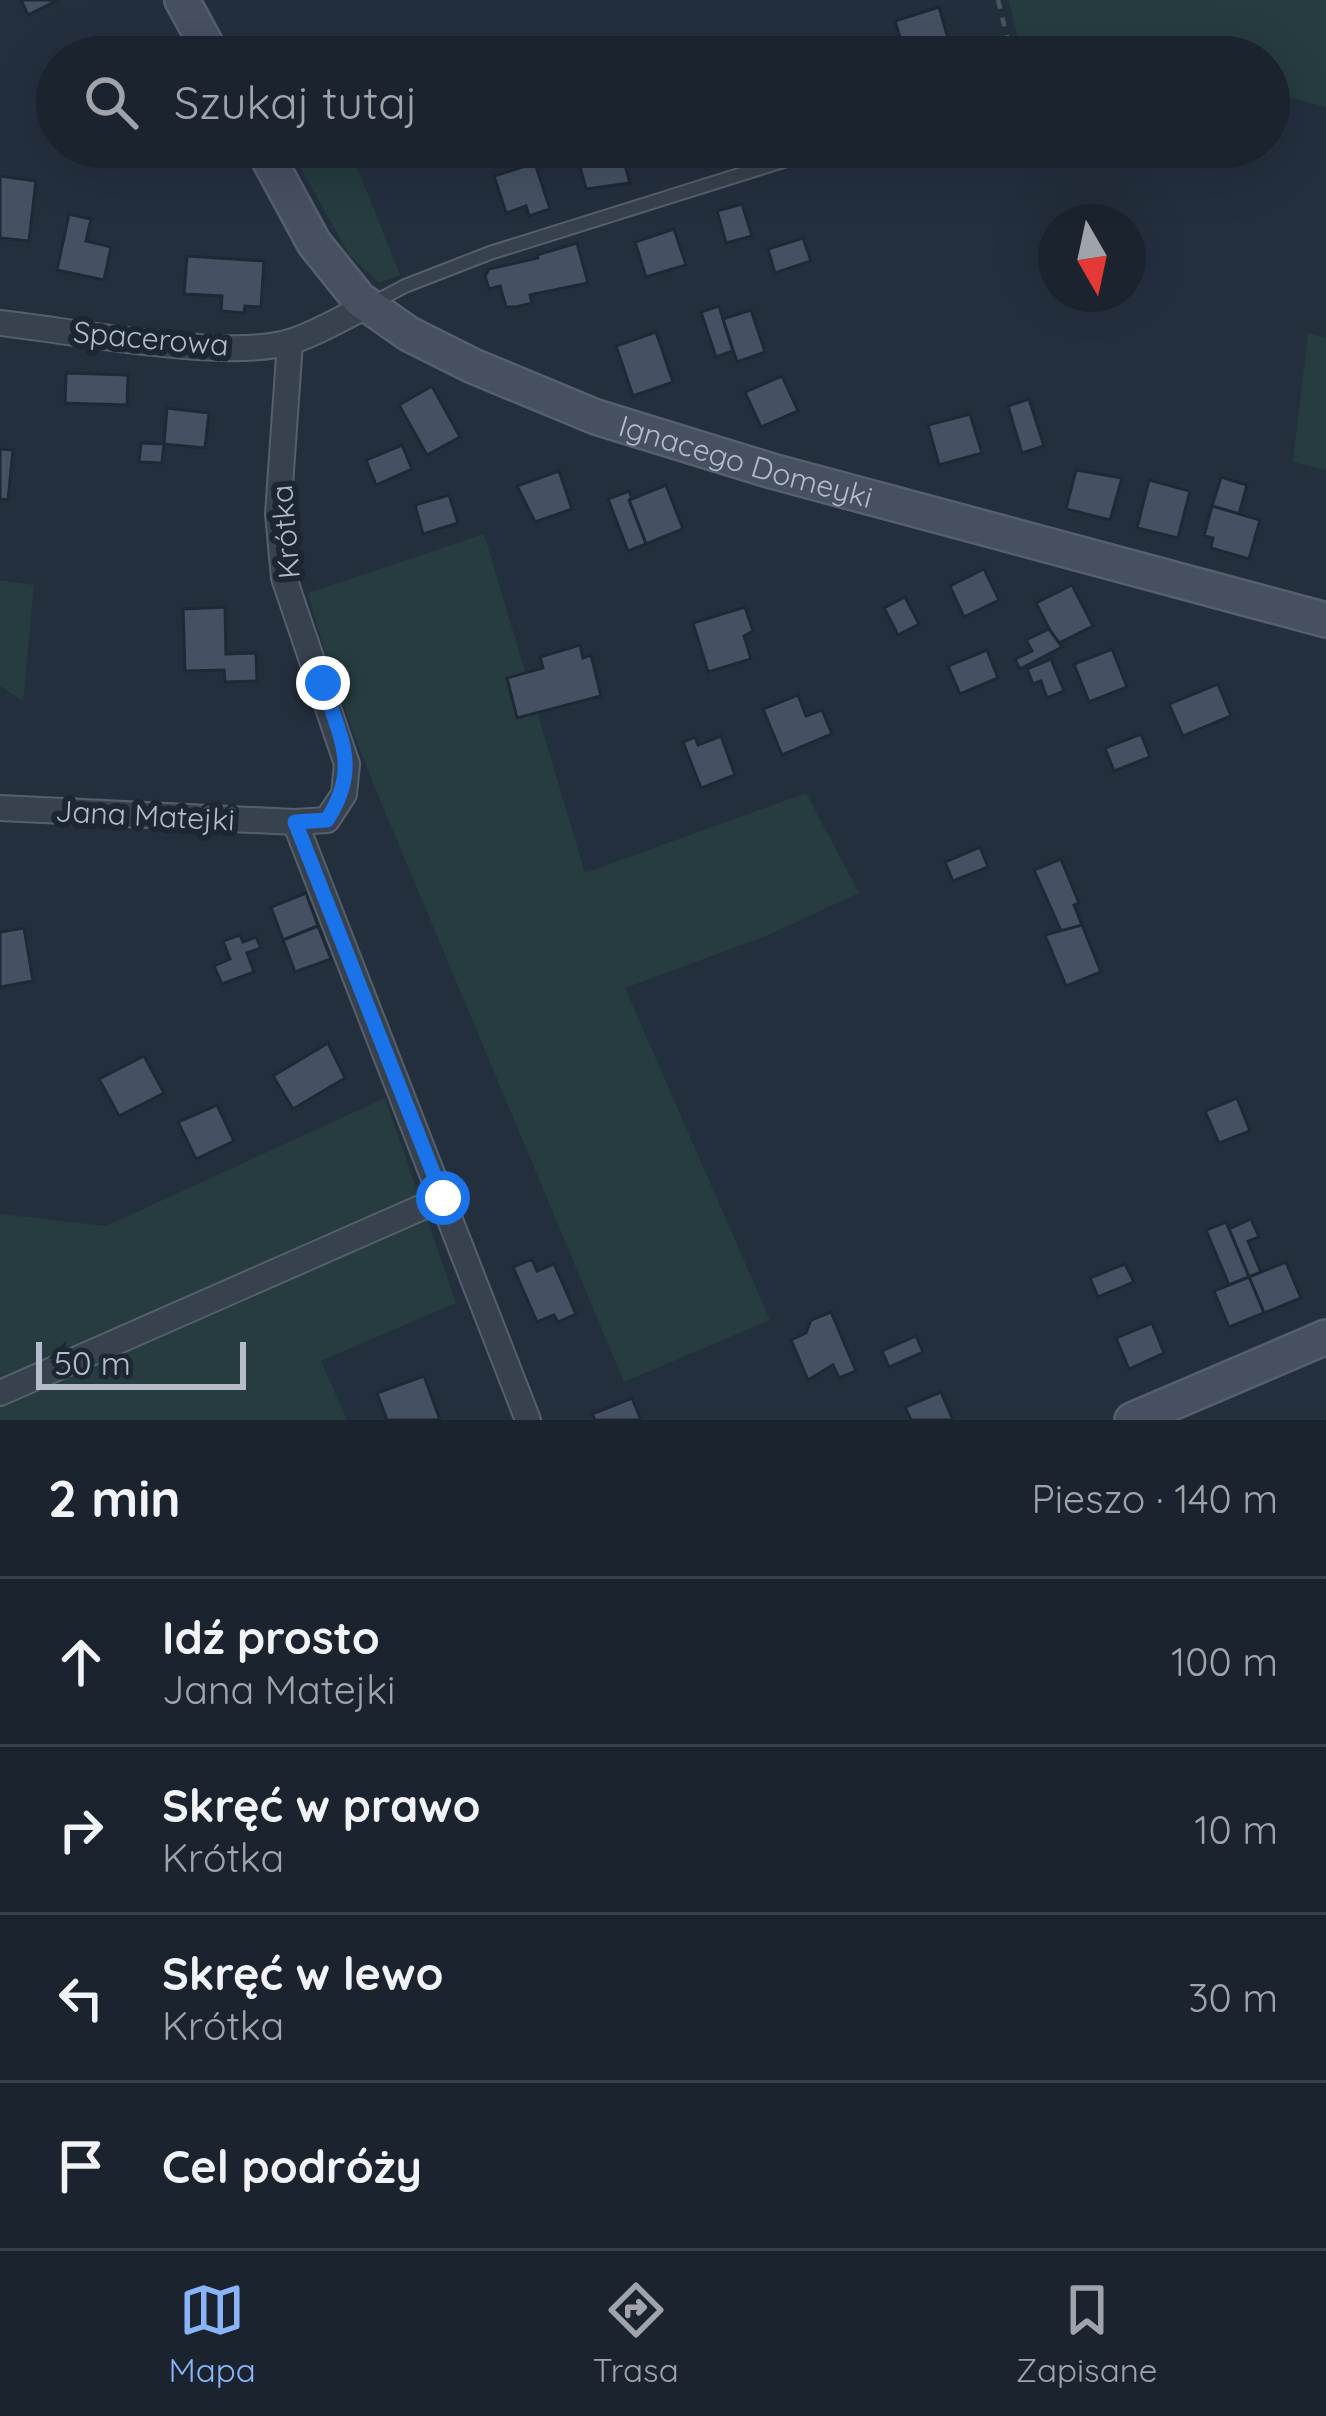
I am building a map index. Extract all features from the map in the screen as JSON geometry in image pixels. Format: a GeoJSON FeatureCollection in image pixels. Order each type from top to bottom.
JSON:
{"type":"FeatureCollection","features":[{"type":"Feature","properties":{"kind":"street"},"geometry":{"type":"LineString","coordinates":[[182,0],[202,36]]}},
{"type":"Feature","properties":{"kind":"street","name":"Ignacego Domeyki"},"geometry":{"type":"LineString","coordinates":[[273,168],[314,242],[367,306],[409,334],[473,366],[596,417],[772,471],[1326,620]]}},
{"type":"Feature","properties":{"kind":"street","name":"Spacerowa"},"geometry":{"type":"LineString","coordinates":[[0,323],[193,346],[254,347],[290,342],[367,306]]}},
{"type":"Feature","properties":{"kind":"street","name":"Krótka"},"geometry":{"type":"LineString","coordinates":[[290,342],[278,514],[284,578],[347,764],[344,794],[327,820],[295,822]]}},
{"type":"Feature","properties":{"kind":"street","name":"Jana Matejki"},"geometry":{"type":"LineString","coordinates":[[0,808],[295,822]]}},
{"type":"Feature","properties":{"kind":"street"},"geometry":{"type":"LineString","coordinates":[[295,822],[528,1420]]}},
{"type":"Feature","properties":{"kind":"street"},"geometry":{"type":"LineString","coordinates":[[0,1394],[443,1198]]}},
{"type":"Feature","properties":{"kind":"street"},"geometry":{"type":"LineString","coordinates":[[1132,1420],[1326,1337]]}},
{"type":"Feature","properties":{"kind":"lane"},"geometry":{"type":"LineString","coordinates":[[367,306],[490,253],[761,168]]}},
{"type":"Feature","properties":{"kind":"path"},"geometry":{"type":"LineString","coordinates":[[998,0],[1007,36]]}},
{"type":"Feature","properties":{"kind":"green space"},"geometry":{"type":"Polygon","coordinates":[[[1009,0],[1326,0],[1326,107],[1290,98],[1290,36],[1017,36],[1009,0]]]}},
{"type":"Feature","properties":{"kind":"green space"},"geometry":{"type":"Polygon","coordinates":[[[301,168],[357,168],[400,275],[379,283],[350,256],[301,168]]]}},
{"type":"Feature","properties":{"kind":"green space"},"geometry":{"type":"Polygon","coordinates":[[[1308,333],[1326,338],[1326,470],[1293,462],[1308,333]]]}},
{"type":"Feature","properties":{"kind":"green space"},"geometry":{"type":"Polygon","coordinates":[[[484,534],[585,873],[806,793],[859,893],[766,936],[625,988],[770,1320],[624,1382],[373,783],[331,674],[308,593],[484,534]]]}},
{"type":"Feature","properties":{"kind":"green space"},"geometry":{"type":"Polygon","coordinates":[[[0,580],[34,585],[23,701],[0,686],[0,580]]]}},
{"type":"Feature","properties":{"kind":"green space"},"geometry":{"type":"Polygon","coordinates":[[[385,1098],[456,1303],[321,1361],[347,1420],[0,1420],[0,1214],[106,1226],[385,1098]]]}},
{"type":"Feature","properties":{"kind":"building"},"geometry":{"type":"Polygon","coordinates":[[[21,0],[58,0],[28,15],[21,0]]]}},
{"type":"Feature","properties":{"kind":"building"},"geometry":{"type":"Polygon","coordinates":[[[939,7],[947,36],[900,36],[895,21],[939,7]]]}},
{"type":"Feature","properties":{"kind":"building"},"geometry":{"type":"Polygon","coordinates":[[[537,168],[550,209],[529,216],[526,206],[506,213],[494,176],[537,168]]]}},
{"type":"Feature","properties":{"kind":"building"},"geometry":{"type":"Polygon","coordinates":[[[580,168],[626,168],[630,183],[586,189],[580,168]]]}},
{"type":"Feature","properties":{"kind":"building"},"geometry":{"type":"Polygon","coordinates":[[[0,176],[36,181],[29,241],[0,238],[0,176]]]}},
{"type":"Feature","properties":{"kind":"building"},"geometry":{"type":"Polygon","coordinates":[[[742,204],[752,236],[726,243],[717,211],[742,204]]]}},
{"type":"Feature","properties":{"kind":"building"},"geometry":{"type":"Polygon","coordinates":[[[69,214],[91,219],[86,241],[111,247],[104,280],[57,270],[69,214]]]}},
{"type":"Feature","properties":{"kind":"building"},"geometry":{"type":"Polygon","coordinates":[[[674,229],[686,265],[646,277],[635,242],[674,229]]]}},
{"type":"Feature","properties":{"kind":"building"},"geometry":{"type":"Polygon","coordinates":[[[803,238],[811,261],[775,273],[768,249],[803,238]]]}},
{"type":"Feature","properties":{"kind":"building"},"geometry":{"type":"Polygon","coordinates":[[[577,243],[588,283],[530,295],[532,303],[516,307],[506,307],[500,286],[489,289],[485,276],[489,269],[577,243]]]}},
{"type":"Feature","properties":{"kind":"building"},"geometry":{"type":"Polygon","coordinates":[[[187,256],[264,261],[261,307],[245,306],[244,313],[221,311],[222,296],[184,294],[187,256]]]}},
{"type":"Feature","properties":{"kind":"building"},"geometry":{"type":"Polygon","coordinates":[[[719,306],[733,351],[716,357],[701,312],[719,306]]]}},
{"type":"Feature","properties":{"kind":"building"},"geometry":{"type":"Polygon","coordinates":[[[751,310],[765,352],[737,362],[723,319],[751,310]]]}},
{"type":"Feature","properties":{"kind":"building"},"geometry":{"type":"Polygon","coordinates":[[[656,332],[673,382],[633,396],[616,346],[656,332]]]}},
{"type":"Feature","properties":{"kind":"building"},"geometry":{"type":"Polygon","coordinates":[[[66,373],[128,375],[127,405],[65,403],[66,373]]]}},
{"type":"Feature","properties":{"kind":"building"},"geometry":{"type":"Polygon","coordinates":[[[782,376],[798,411],[761,427],[745,392],[782,376]]]}},
{"type":"Feature","properties":{"kind":"building"},"geometry":{"type":"Polygon","coordinates":[[[432,386],[460,437],[427,455],[399,405],[432,386]]]}},
{"type":"Feature","properties":{"kind":"building"},"geometry":{"type":"Polygon","coordinates":[[[1029,399],[1044,446],[1022,453],[1008,406],[1029,399]]]}},
{"type":"Feature","properties":{"kind":"building"},"geometry":{"type":"Polygon","coordinates":[[[167,408],[209,413],[205,448],[164,444],[167,408]]]}},
{"type":"Feature","properties":{"kind":"building"},"geometry":{"type":"Polygon","coordinates":[[[970,414],[982,453],[939,465],[928,425],[970,414]]]}},
{"type":"Feature","properties":{"kind":"building"},"geometry":{"type":"Polygon","coordinates":[[[141,443],[164,444],[162,463],[139,462],[141,443]]]}},
{"type":"Feature","properties":{"kind":"building"},"geometry":{"type":"Polygon","coordinates":[[[402,445],[412,469],[376,485],[366,460],[402,445]]]}},
{"type":"Feature","properties":{"kind":"building"},"geometry":{"type":"Polygon","coordinates":[[[0,449],[13,450],[8,500],[0,499],[0,449]]]}},
{"type":"Feature","properties":{"kind":"building"},"geometry":{"type":"Polygon","coordinates":[[[1076,470],[1122,478],[1110,520],[1066,509],[1076,470]]]}},
{"type":"Feature","properties":{"kind":"building"},"geometry":{"type":"Polygon","coordinates":[[[559,471],[572,509],[535,522],[517,486],[559,471]]]}},
{"type":"Feature","properties":{"kind":"building"},"geometry":{"type":"Polygon","coordinates":[[[1221,477],[1247,485],[1239,514],[1212,506],[1221,477]]]}},
{"type":"Feature","properties":{"kind":"building"},"geometry":{"type":"Polygon","coordinates":[[[1149,480],[1190,491],[1178,538],[1137,528],[1149,480]]]}},
{"type":"Feature","properties":{"kind":"building"},"geometry":{"type":"Polygon","coordinates":[[[666,485],[683,529],[646,544],[629,500],[666,485]]]}},
{"type":"Feature","properties":{"kind":"building"},"geometry":{"type":"Polygon","coordinates":[[[629,491],[646,544],[628,551],[608,499],[629,491]]]}},
{"type":"Feature","properties":{"kind":"building"},"geometry":{"type":"Polygon","coordinates":[[[449,495],[458,523],[423,534],[415,505],[449,495]]]}},
{"type":"Feature","properties":{"kind":"building"},"geometry":{"type":"Polygon","coordinates":[[[1212,506],[1260,520],[1249,559],[1211,548],[1213,538],[1204,536],[1212,506]]]}},
{"type":"Feature","properties":{"kind":"building"},"geometry":{"type":"Polygon","coordinates":[[[984,569],[999,600],[964,617],[950,586],[984,569]]]}},
{"type":"Feature","properties":{"kind":"building"},"geometry":{"type":"Polygon","coordinates":[[[1072,585],[1093,626],[1057,644],[1036,603],[1072,585]]]}},
{"type":"Feature","properties":{"kind":"building"},"geometry":{"type":"Polygon","coordinates":[[[905,597],[919,624],[898,635],[884,608],[905,597]]]}},
{"type":"Feature","properties":{"kind":"building"},"geometry":{"type":"Polygon","coordinates":[[[225,607],[226,654],[256,653],[257,681],[225,682],[224,670],[185,671],[183,609],[225,607]]]}},
{"type":"Feature","properties":{"kind":"building"},"geometry":{"type":"Polygon","coordinates":[[[745,607],[753,631],[744,636],[751,659],[708,672],[693,623],[745,607]]]}},
{"type":"Feature","properties":{"kind":"building"},"geometry":{"type":"Polygon","coordinates":[[[1049,629],[1062,647],[1020,669],[1015,659],[1032,651],[1026,640],[1049,629]]]}},
{"type":"Feature","properties":{"kind":"building"},"geometry":{"type":"Polygon","coordinates":[[[580,645],[583,658],[591,655],[601,696],[517,718],[507,678],[543,668],[540,657],[580,645]]]}},
{"type":"Feature","properties":{"kind":"building"},"geometry":{"type":"Polygon","coordinates":[[[1112,649],[1127,687],[1089,702],[1074,664],[1112,649]]]}},
{"type":"Feature","properties":{"kind":"building"},"geometry":{"type":"Polygon","coordinates":[[[987,650],[998,678],[960,694],[948,666],[987,650]]]}},
{"type":"Feature","properties":{"kind":"building"},"geometry":{"type":"Polygon","coordinates":[[[1051,659],[1064,691],[1047,698],[1041,681],[1033,684],[1027,669],[1051,659]]]}},
{"type":"Feature","properties":{"kind":"building"},"geometry":{"type":"Polygon","coordinates":[[[1218,684],[1231,716],[1183,736],[1169,704],[1218,684]]]}},
{"type":"Feature","properties":{"kind":"building"},"geometry":{"type":"Polygon","coordinates":[[[798,695],[806,716],[822,710],[832,734],[782,755],[763,709],[798,695]]]}},
{"type":"Feature","properties":{"kind":"building"},"geometry":{"type":"Polygon","coordinates":[[[1141,734],[1150,757],[1114,771],[1105,748],[1141,734]]]}},
{"type":"Feature","properties":{"kind":"building"},"geometry":{"type":"Polygon","coordinates":[[[721,736],[735,775],[701,788],[683,742],[695,737],[698,745],[721,736]]]}},
{"type":"Feature","properties":{"kind":"building"},"geometry":{"type":"Polygon","coordinates":[[[980,847],[988,867],[953,881],[945,862],[980,847]]]}},
{"type":"Feature","properties":{"kind":"building"},"geometry":{"type":"Polygon","coordinates":[[[1061,859],[1079,903],[1074,905],[1082,925],[1062,933],[1034,870],[1061,859]]]}},
{"type":"Feature","properties":{"kind":"building"},"geometry":{"type":"Polygon","coordinates":[[[306,893],[318,926],[283,940],[271,907],[306,893]]]}},
{"type":"Feature","properties":{"kind":"building"},"geometry":{"type":"Polygon","coordinates":[[[1082,925],[1101,972],[1066,986],[1045,935],[1082,925]]]}},
{"type":"Feature","properties":{"kind":"building"},"geometry":{"type":"Polygon","coordinates":[[[318,926],[331,959],[295,972],[283,940],[318,926]]]}},
{"type":"Feature","properties":{"kind":"building"},"geometry":{"type":"Polygon","coordinates":[[[24,928],[33,981],[0,987],[0,932],[24,928]]]}},
{"type":"Feature","properties":{"kind":"building"},"geometry":{"type":"Polygon","coordinates":[[[240,935],[243,942],[256,937],[261,948],[247,953],[254,972],[222,984],[214,966],[230,959],[223,941],[240,935]]]}},
{"type":"Feature","properties":{"kind":"building"},"geometry":{"type":"Polygon","coordinates":[[[328,1043],[345,1078],[293,1109],[273,1076],[328,1043]]]}},
{"type":"Feature","properties":{"kind":"building"},"geometry":{"type":"Polygon","coordinates":[[[144,1056],[164,1093],[119,1116],[99,1079],[144,1056]]]}},
{"type":"Feature","properties":{"kind":"building"},"geometry":{"type":"Polygon","coordinates":[[[1237,1098],[1250,1131],[1219,1143],[1205,1111],[1237,1098]]]}},
{"type":"Feature","properties":{"kind":"building"},"geometry":{"type":"Polygon","coordinates":[[[217,1105],[234,1141],[196,1159],[178,1122],[217,1105]]]}},
{"type":"Feature","properties":{"kind":"building"},"geometry":{"type":"Polygon","coordinates":[[[1251,1219],[1259,1237],[1248,1241],[1261,1272],[1249,1277],[1229,1229],[1251,1219]]]}},
{"type":"Feature","properties":{"kind":"building"},"geometry":{"type":"Polygon","coordinates":[[[1226,1222],[1249,1277],[1229,1285],[1206,1230],[1226,1222]]]}},
{"type":"Feature","properties":{"kind":"building"},"geometry":{"type":"Polygon","coordinates":[[[532,1259],[537,1271],[554,1264],[576,1314],[558,1322],[554,1315],[537,1322],[513,1267],[532,1259]]]}},
{"type":"Feature","properties":{"kind":"building"},"geometry":{"type":"Polygon","coordinates":[[[1286,1262],[1301,1298],[1264,1313],[1249,1277],[1286,1262]]]}},
{"type":"Feature","properties":{"kind":"building"},"geometry":{"type":"Polygon","coordinates":[[[1125,1264],[1134,1282],[1098,1297],[1090,1278],[1125,1264]]]}},
{"type":"Feature","properties":{"kind":"building"},"geometry":{"type":"Polygon","coordinates":[[[1249,1277],[1264,1313],[1229,1327],[1214,1291],[1249,1277]]]}},
{"type":"Feature","properties":{"kind":"building"},"geometry":{"type":"Polygon","coordinates":[[[831,1312],[856,1371],[839,1378],[833,1365],[808,1380],[791,1340],[806,1333],[811,1320],[831,1312]]]}},
{"type":"Feature","properties":{"kind":"building"},"geometry":{"type":"Polygon","coordinates":[[[1152,1323],[1164,1353],[1129,1369],[1116,1338],[1152,1323]]]}},
{"type":"Feature","properties":{"kind":"building"},"geometry":{"type":"Polygon","coordinates":[[[916,1336],[923,1352],[889,1367],[882,1351],[916,1336]]]}},
{"type":"Feature","properties":{"kind":"building"},"geometry":{"type":"Polygon","coordinates":[[[424,1376],[440,1420],[387,1420],[377,1393],[424,1376]]]}},
{"type":"Feature","properties":{"kind":"building"},"geometry":{"type":"Polygon","coordinates":[[[941,1392],[953,1420],[911,1420],[905,1407],[941,1392]]]}},
{"type":"Feature","properties":{"kind":"building"},"geometry":{"type":"Polygon","coordinates":[[[632,1398],[641,1420],[595,1420],[592,1414],[632,1398]]]}},
{"type":"Feature","properties":{"kind":"route"},"geometry":{"type":"LineString","coordinates":[[323,683],[347,764],[344,794],[327,820],[295,822],[443,1198]]}}]}
